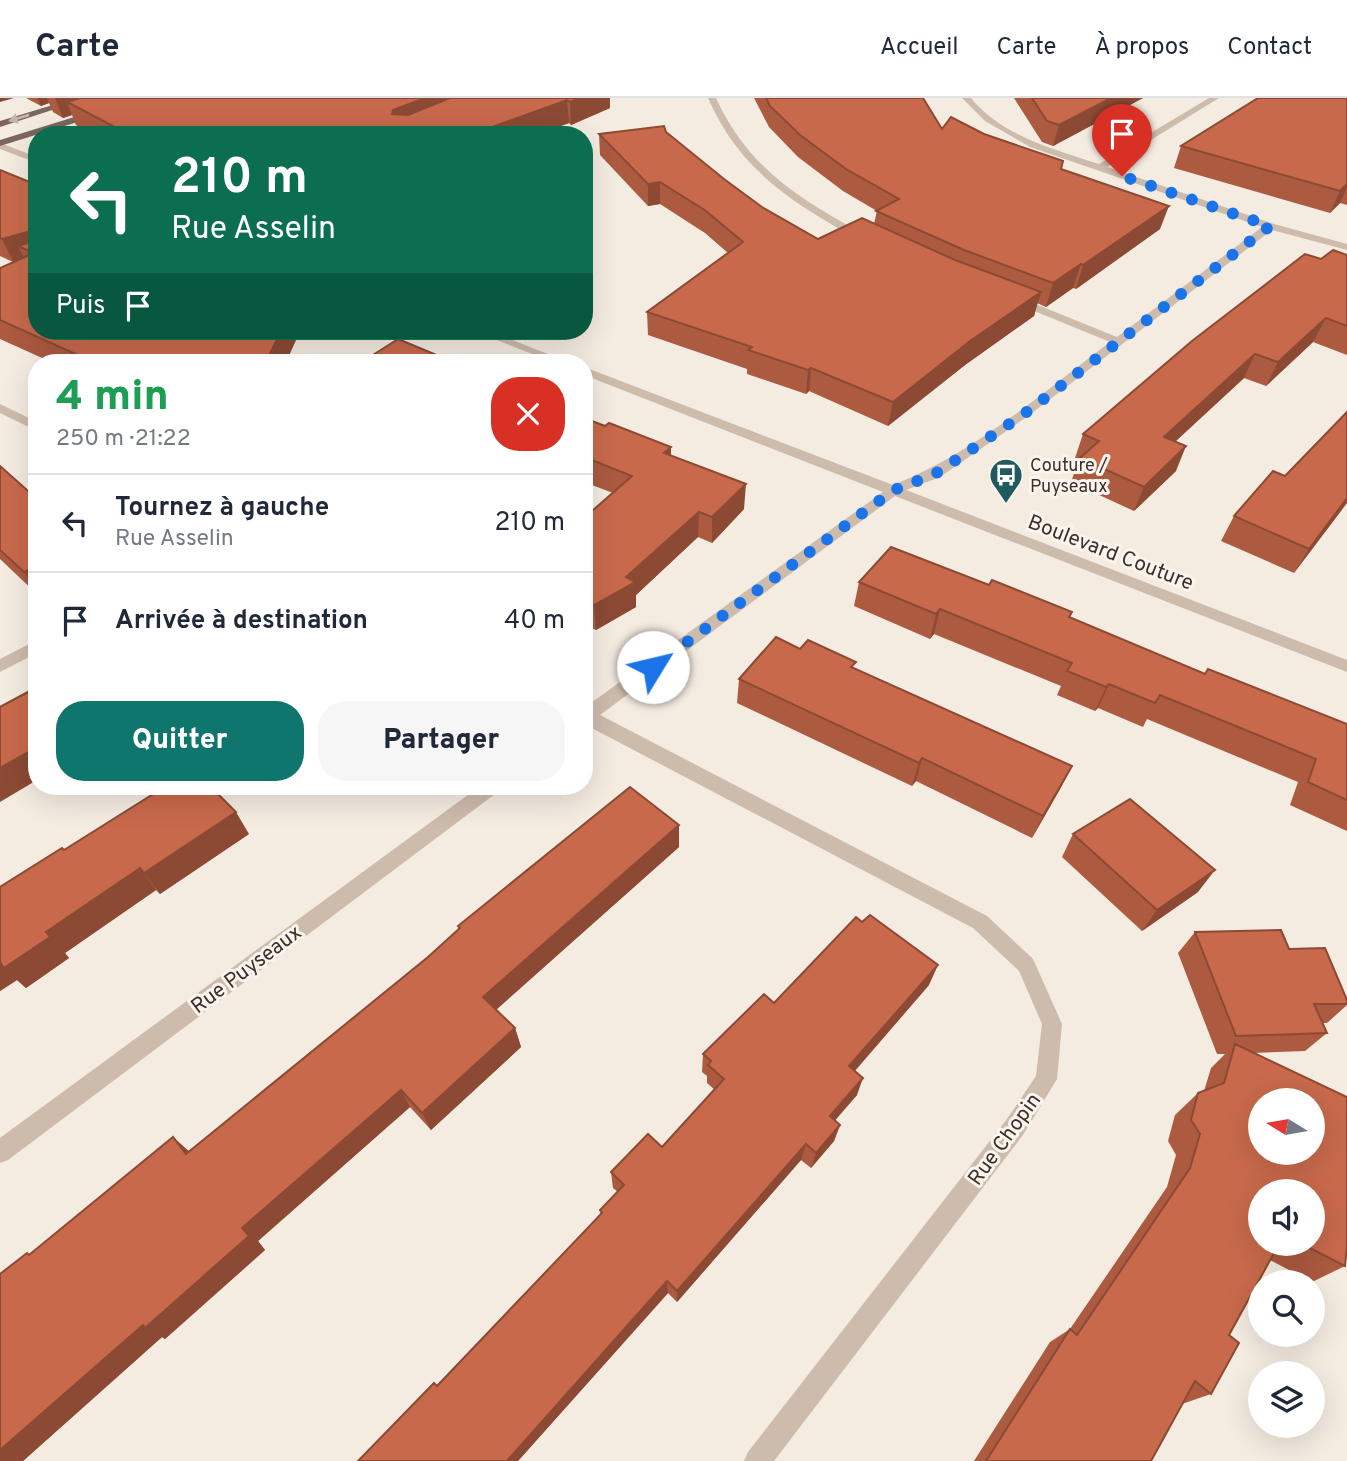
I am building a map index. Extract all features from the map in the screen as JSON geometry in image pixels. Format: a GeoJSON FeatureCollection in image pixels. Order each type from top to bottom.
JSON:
{"type":"FeatureCollection","features":[{"type":"Feature","properties":{"kind":"main road"},"geometry":{"type":"LineString","coordinates":[[0,124],[85,98]]}},
{"type":"Feature","properties":{"kind":"main road"},"geometry":{"type":"LineString","coordinates":[[57,126],[108,110]]}},
{"type":"Feature","properties":{"kind":"main road"},"geometry":{"type":"LineString","coordinates":[[0,144],[28,135]]}},
{"type":"Feature","properties":{"kind":"street"},"geometry":{"type":"LineString","coordinates":[[712,98],[721,123],[740,152],[770,179],[812,208],[869,240]]}},
{"type":"Feature","properties":{"kind":"street"},"geometry":{"type":"LineString","coordinates":[[966,98],[997,127],[1033,145],[1270,226],[1347,247]]}},
{"type":"Feature","properties":{"kind":"street"},"geometry":{"type":"LineString","coordinates":[[1099,168],[1215,98]]}},
{"type":"Feature","properties":{"kind":"street"},"geometry":{"type":"LineString","coordinates":[[0,144],[28,156]]}},
{"type":"Feature","properties":{"kind":"street"},"geometry":{"type":"LineString","coordinates":[[593,710],[894,490],[935,474],[1024,414],[1270,226]]}},
{"type":"Feature","properties":{"kind":"street"},"geometry":{"type":"LineString","coordinates":[[1001,294],[1118,341]]}},
{"type":"Feature","properties":{"kind":"street"},"geometry":{"type":"LineString","coordinates":[[504,340],[541,354]]}},
{"type":"Feature","properties":{"kind":"street","name":"Boulevard Couture"},"geometry":{"type":"LineString","coordinates":[[593,374],[1347,666]]}},
{"type":"Feature","properties":{"kind":"street"},"geometry":{"type":"LineString","coordinates":[[0,408],[28,422]]}},
{"type":"Feature","properties":{"kind":"street"},"geometry":{"type":"LineString","coordinates":[[0,666],[28,651]]}},
{"type":"Feature","properties":{"kind":"street","name":"Rue Chopin"},"geometry":{"type":"LineString","coordinates":[[593,719],[980,922],[1026,965],[1052,1024],[1046,1079],[1015,1128],[757,1461]]}},
{"type":"Feature","properties":{"kind":"street","name":"Rue Puyseaux"},"geometry":{"type":"LineString","coordinates":[[0,1152],[481,795]]}},
{"type":"Feature","properties":{"kind":"building"},"geometry":{"type":"Polygon","coordinates":[[[80,98],[425,98],[393,110],[392,114],[408,115],[450,98],[580,98],[570,102],[567,100],[495,126],[113,126],[67,102],[80,98]]]}},
{"type":"Feature","properties":{"kind":"building"},"geometry":{"type":"Polygon","coordinates":[[[766,98],[923,98],[942,129],[951,117],[984,134],[1063,161],[1061,169],[1169,206],[1053,283],[964,250],[876,211],[899,199],[846,169],[800,135],[770,106],[766,98]]]}},
{"type":"Feature","properties":{"kind":"building"},"geometry":{"type":"Polygon","coordinates":[[[1032,98],[1111,98],[1059,125],[1047,121],[1032,98]]]}},
{"type":"Feature","properties":{"kind":"building"},"geometry":{"type":"Polygon","coordinates":[[[1258,98],[1347,98],[1347,184],[1340,191],[1181,146],[1258,98]]]}},
{"type":"Feature","properties":{"kind":"building"},"geometry":{"type":"Polygon","coordinates":[[[664,126],[666,132],[762,207],[818,239],[862,218],[955,260],[1041,292],[970,341],[893,402],[811,368],[808,370],[748,350],[752,347],[647,312],[743,242],[706,211],[660,182],[648,184],[599,134],[664,126]]]}},
{"type":"Feature","properties":{"kind":"building"},"geometry":{"type":"Polygon","coordinates":[[[0,170],[28,181],[28,243],[27,232],[0,238],[0,170]]]}},
{"type":"Feature","properties":{"kind":"building"},"geometry":{"type":"Polygon","coordinates":[[[28,243],[28,250],[18,246],[28,243]]]}},
{"type":"Feature","properties":{"kind":"building"},"geometry":{"type":"Polygon","coordinates":[[[1333,250],[1347,255],[1347,326],[1326,318],[1278,362],[1255,354],[1164,437],[1186,446],[1144,487],[1080,458],[1099,441],[1083,434],[1192,341],[1305,254],[1321,259],[1333,250]]]}},
{"type":"Feature","properties":{"kind":"building"},"geometry":{"type":"Polygon","coordinates":[[[28,256],[28,333],[0,320],[0,268],[28,256]]]}},
{"type":"Feature","properties":{"kind":"building"},"geometry":{"type":"Polygon","coordinates":[[[44,340],[277,340],[270,354],[75,354],[44,340]]]}},
{"type":"Feature","properties":{"kind":"building"},"geometry":{"type":"Polygon","coordinates":[[[400,340],[434,354],[375,354],[400,340]]]}},
{"type":"Feature","properties":{"kind":"building"},"geometry":{"type":"Polygon","coordinates":[[[1347,412],[1347,498],[1309,549],[1234,516],[1273,471],[1285,476],[1347,412]]]}},
{"type":"Feature","properties":{"kind":"building"},"geometry":{"type":"Polygon","coordinates":[[[593,421],[605,426],[609,423],[671,447],[664,453],[746,484],[712,517],[699,512],[626,577],[635,582],[594,605],[593,510],[632,476],[593,461],[593,421]]]}},
{"type":"Feature","properties":{"kind":"building"},"geometry":{"type":"Polygon","coordinates":[[[0,466],[28,491],[28,570],[24,572],[0,550],[0,466]]]}},
{"type":"Feature","properties":{"kind":"building"},"geometry":{"type":"Polygon","coordinates":[[[891,547],[989,585],[992,580],[1072,612],[1069,617],[1205,674],[1208,669],[1347,724],[1347,800],[1308,782],[1316,759],[1160,695],[1155,703],[1109,684],[1106,687],[1067,671],[1072,663],[940,609],[936,614],[859,582],[891,547]]]}},
{"type":"Feature","properties":{"kind":"building"},"geometry":{"type":"Polygon","coordinates":[[[776,637],[800,649],[808,640],[856,662],[851,667],[1072,766],[1043,816],[922,758],[919,763],[739,679],[776,637]]]}},
{"type":"Feature","properties":{"kind":"building"},"geometry":{"type":"Polygon","coordinates":[[[28,692],[28,752],[0,768],[0,707],[28,692]]]}},
{"type":"Feature","properties":{"kind":"building"},"geometry":{"type":"Polygon","coordinates":[[[630,787],[679,825],[483,997],[515,1028],[422,1113],[401,1090],[242,1228],[249,1236],[0,1450],[0,1274],[27,1253],[29,1255],[173,1137],[186,1154],[428,957],[460,928],[458,926],[630,787]]]}},
{"type":"Feature","properties":{"kind":"building"},"geometry":{"type":"Polygon","coordinates":[[[152,795],[219,795],[236,812],[144,873],[140,868],[46,932],[50,937],[4,968],[0,962],[0,887],[62,848],[64,850],[152,795]]]}},
{"type":"Feature","properties":{"kind":"building"},"geometry":{"type":"Polygon","coordinates":[[[1130,799],[1215,870],[1157,910],[1073,834],[1130,799]]]}},
{"type":"Feature","properties":{"kind":"building"},"geometry":{"type":"Polygon","coordinates":[[[870,915],[938,965],[849,1066],[863,1078],[830,1116],[840,1125],[816,1153],[806,1144],[677,1291],[667,1281],[507,1461],[358,1461],[434,1383],[437,1386],[602,1213],[600,1210],[624,1185],[611,1172],[648,1134],[662,1147],[724,1079],[708,1065],[711,1061],[703,1054],[764,994],[774,1003],[856,917],[862,922],[870,915]]]}},
{"type":"Feature","properties":{"kind":"building"},"geometry":{"type":"Polygon","coordinates":[[[1281,930],[1289,949],[1325,948],[1347,1004],[1314,1004],[1327,1033],[1236,1036],[1195,932],[1281,930]]]}},
{"type":"Feature","properties":{"kind":"building"},"geometry":{"type":"Polygon","coordinates":[[[1235,1044],[1347,1097],[1345,1266],[1325,1256],[1325,1179],[1248,1179],[1248,1256],[1272,1256],[1265,1270],[1248,1270],[1248,1300],[1229,1335],[1239,1343],[1211,1394],[1195,1381],[1151,1461],[986,1461],[1070,1329],[1077,1335],[1190,1168],[1200,1134],[1191,1120],[1198,1093],[1224,1083],[1235,1044]]]}},
{"type":"Feature","properties":{"kind":"place","name":"Couture / Puyseaux"},"geometry":{"type":"Point","coordinates":[1006,505]}},
{"type":"Feature","properties":{"kind":"route"},"geometry":{"type":"LineString","coordinates":[[653,667],[894,490],[935,474],[1024,414],[1270,226],[1122,176]]}}]}
